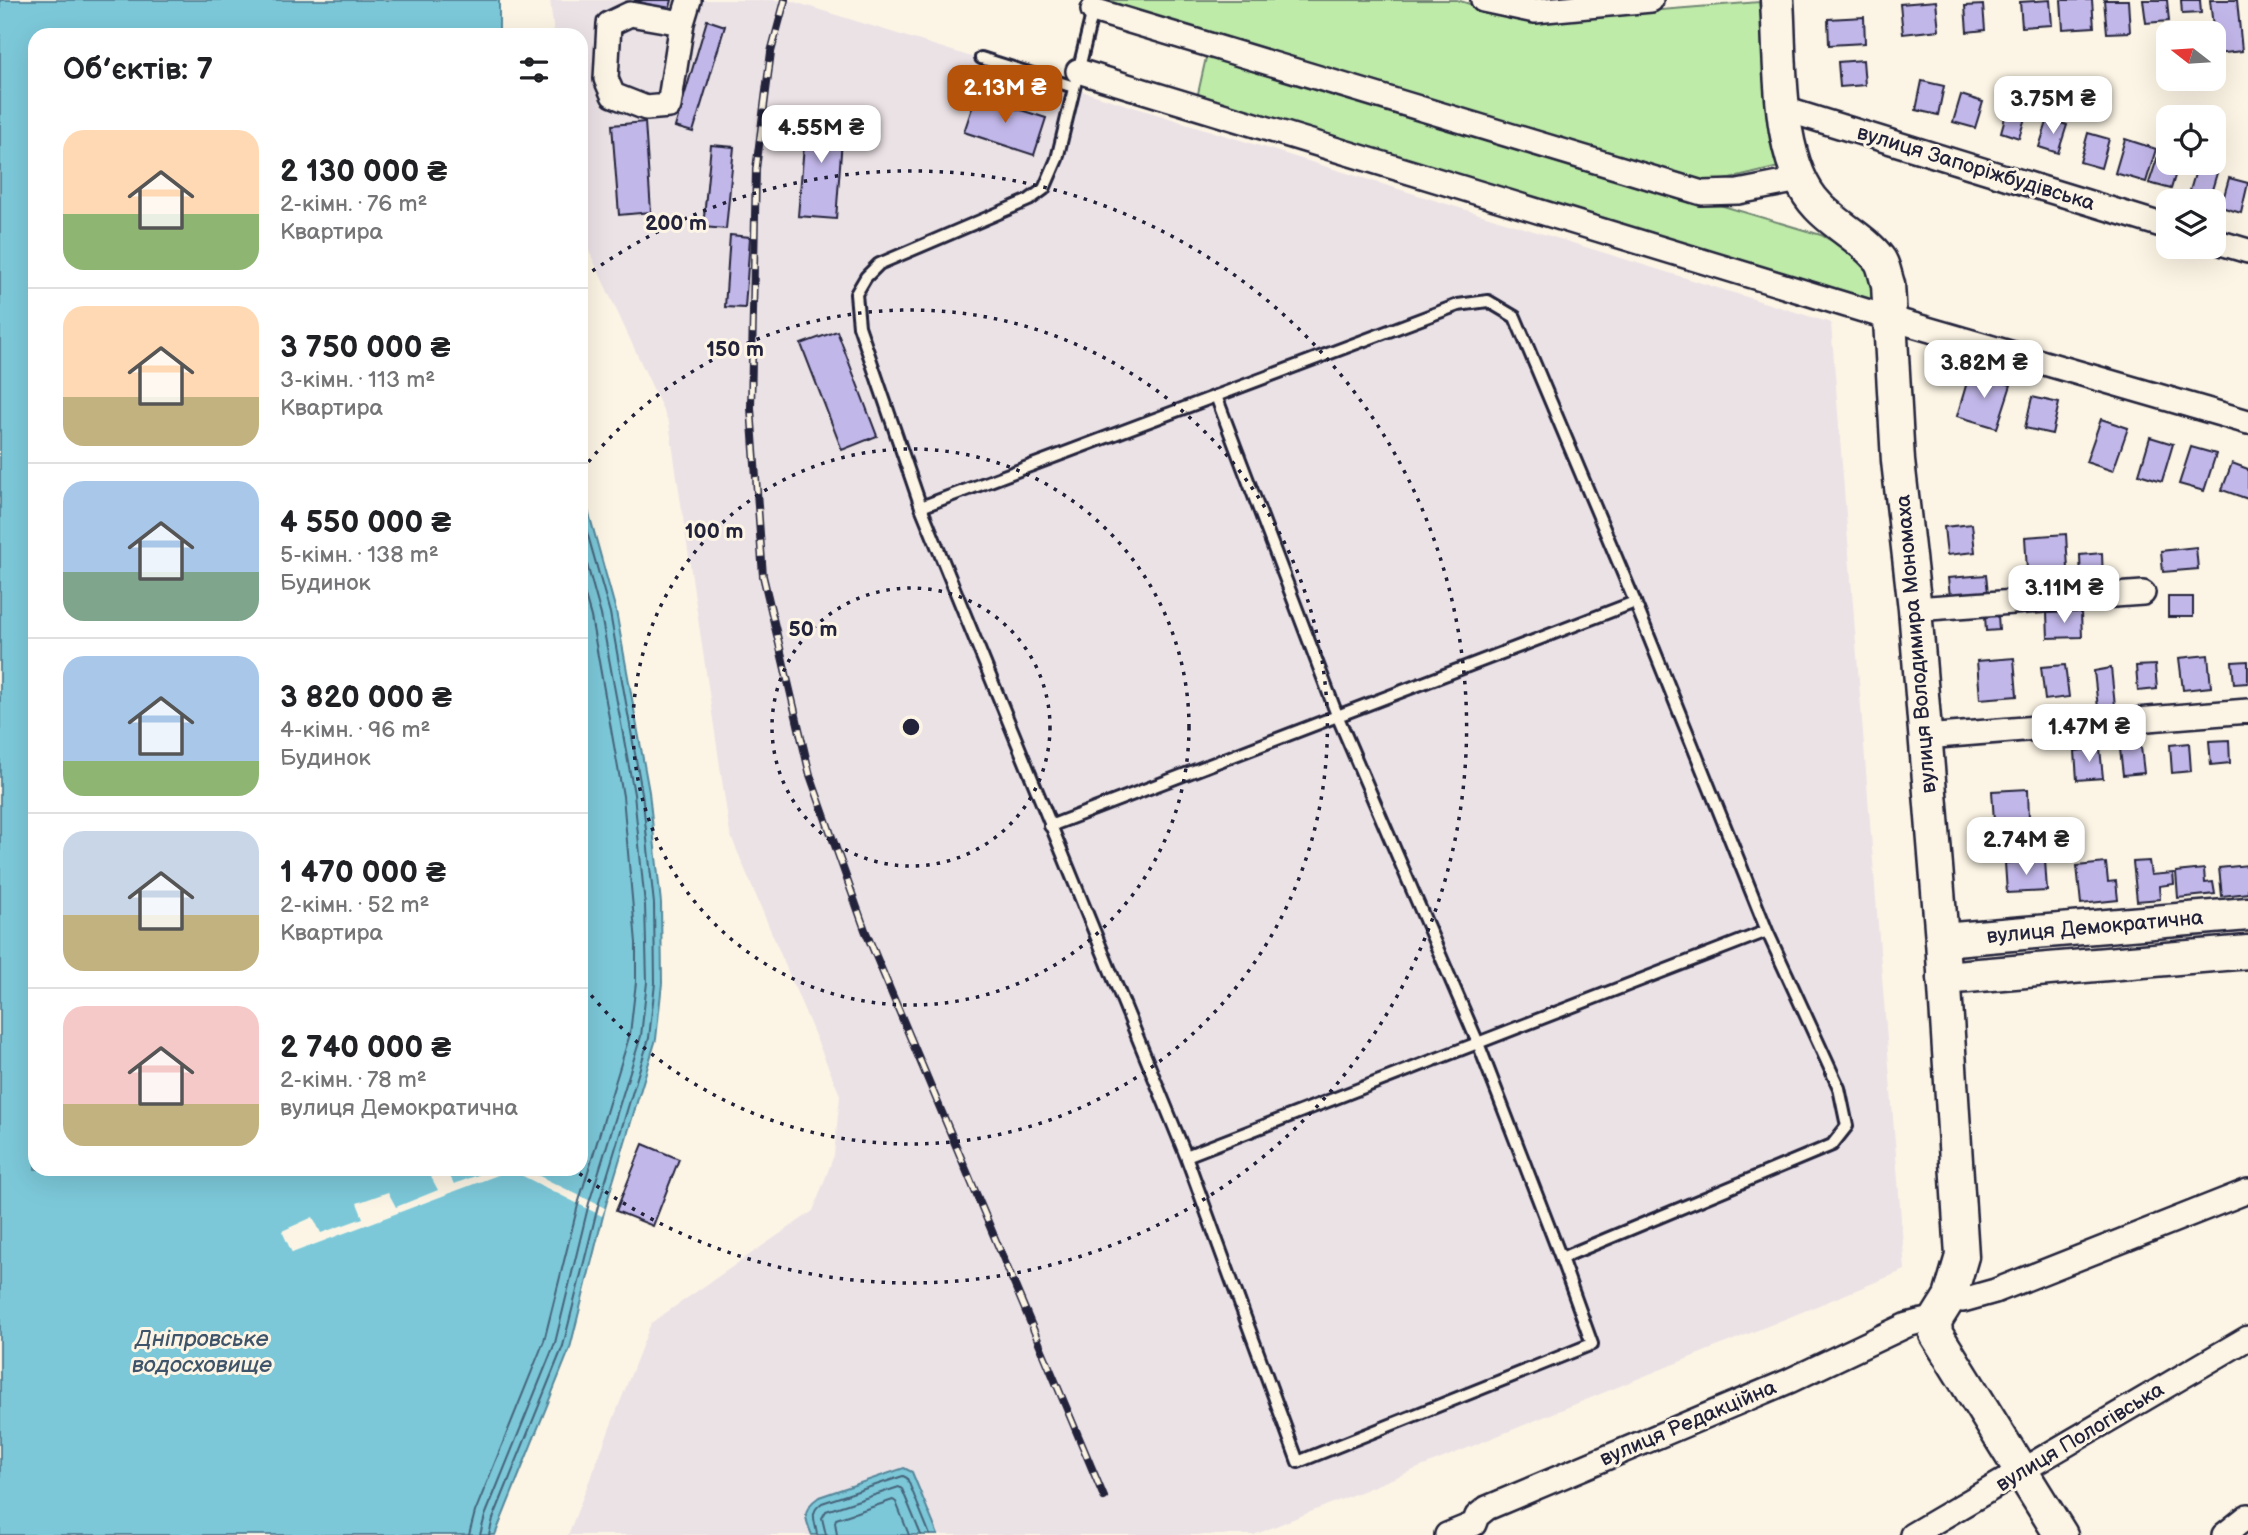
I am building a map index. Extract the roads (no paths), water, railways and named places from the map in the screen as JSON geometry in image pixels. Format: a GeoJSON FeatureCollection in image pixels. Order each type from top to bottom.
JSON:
{"type":"FeatureCollection","features":[{"type":"Feature","properties":{"kind":"street"},"geometry":{"type":"LineString","coordinates":[[682,23],[630,14],[609,24],[606,79],[613,95],[646,108],[669,106],[682,23],[690,0]]}},
{"type":"Feature","properties":{"kind":"street"},"geometry":{"type":"LineString","coordinates":[[1483,0],[1506,2],[1535,11],[1651,0]]}},
{"type":"Feature","properties":{"kind":"street","name":"вулиця Володимира Мономаха"},"geometry":{"type":"LineString","coordinates":[[1777,0],[1789,150],[1799,180],[1816,205],[1880,260],[1888,284],[1898,461],[1916,609],[1942,940],[1962,1256],[1943,1309]]}},
{"type":"Feature","properties":{"kind":"street"},"geometry":{"type":"LineString","coordinates":[[1094,5],[1702,193],[1738,192],[1799,180]]}},
{"type":"Feature","properties":{"kind":"street"},"geometry":{"type":"LineString","coordinates":[[1076,79],[2248,422]]}},
{"type":"Feature","properties":{"kind":"street","name":"вулиця Запоріжбудівська"},"geometry":{"type":"LineString","coordinates":[[1784,109],[2156,223]]}},
{"type":"Feature","properties":{"kind":"street"},"geometry":{"type":"LineString","coordinates":[[2226,245],[2248,251]]}},
{"type":"Feature","properties":{"kind":"street"},"geometry":{"type":"LineString","coordinates":[[1916,609],[2143,593]]}},
{"type":"Feature","properties":{"kind":"street"},"geometry":{"type":"LineString","coordinates":[[1925,737],[2248,711]]}},
{"type":"Feature","properties":{"kind":"street","name":"вулиця Демократична"},"geometry":{"type":"LineString","coordinates":[[1942,940],[2248,914]]}},
{"type":"Feature","properties":{"kind":"street","name":"вулиця Демократична"},"geometry":{"type":"LineString","coordinates":[[1944,978],[2248,952]]}},
{"type":"Feature","properties":{"kind":"street","name":"вулиця Редакційна"},"geometry":{"type":"LineString","coordinates":[[1447,1535],[1476,1530],[1477,1516],[1487,1508],[1789,1381],[1963,1300],[1995,1292],[2248,1191]]}},
{"type":"Feature","properties":{"kind":"street"},"geometry":{"type":"LineString","coordinates":[[1943,1309],[1936,1334],[2061,1535]]}},
{"type":"Feature","properties":{"kind":"street","name":"вулиця Пологівська"},"geometry":{"type":"LineString","coordinates":[[1912,1535],[2248,1338]]}},
{"type":"Feature","properties":{"kind":"street"},"geometry":{"type":"LineString","coordinates":[[2224,1535],[2248,1516]]}},
{"type":"Feature","properties":{"kind":"lane"},"geometry":{"type":"LineString","coordinates":[[1094,5],[1057,159],[1044,189],[1029,200],[879,264],[866,277],[856,294],[859,326],[921,507],[1186,1156],[1298,1462],[1592,1344],[1478,1043],[1338,715],[1216,396]]}},
{"type":"Feature","properties":{"kind":"lane"},"geometry":{"type":"LineString","coordinates":[[981,58],[1076,79]]}},
{"type":"Feature","properties":{"kind":"lane"},"geometry":{"type":"LineString","coordinates":[[921,507],[1458,305],[1489,301],[1515,317],[1635,602],[1767,930],[1839,1088],[1847,1126],[1832,1145],[1561,1258]]}},
{"type":"Feature","properties":{"kind":"lane"},"geometry":{"type":"LineString","coordinates":[[1050,826],[1635,602]]}},
{"type":"Feature","properties":{"kind":"lane"},"geometry":{"type":"LineString","coordinates":[[1186,1156],[1767,930]]}},
{"type":"Feature","properties":{"kind":"water","name":"Дніпровське водосховище"},"geometry":{"type":"Polygon","coordinates":[[[0,0],[499,0],[499,28],[28,28],[28,1176],[588,1176],[588,510],[616,611],[649,792],[661,903],[662,983],[656,1039],[605,1208],[570,1348],[495,1535],[0,1535],[0,0]]]}},
{"type":"Feature","properties":{"kind":"water"},"geometry":{"type":"Polygon","coordinates":[[[904,1468],[912,1472],[938,1535],[812,1535],[806,1514],[810,1505],[819,1497],[904,1468]]]}},
{"type":"Feature","properties":{"kind":"railway"},"geometry":{"type":"LineString","coordinates":[[785,0],[771,52],[756,169],[751,408],[763,576],[810,775],[865,930],[1104,1497]]}}]}
